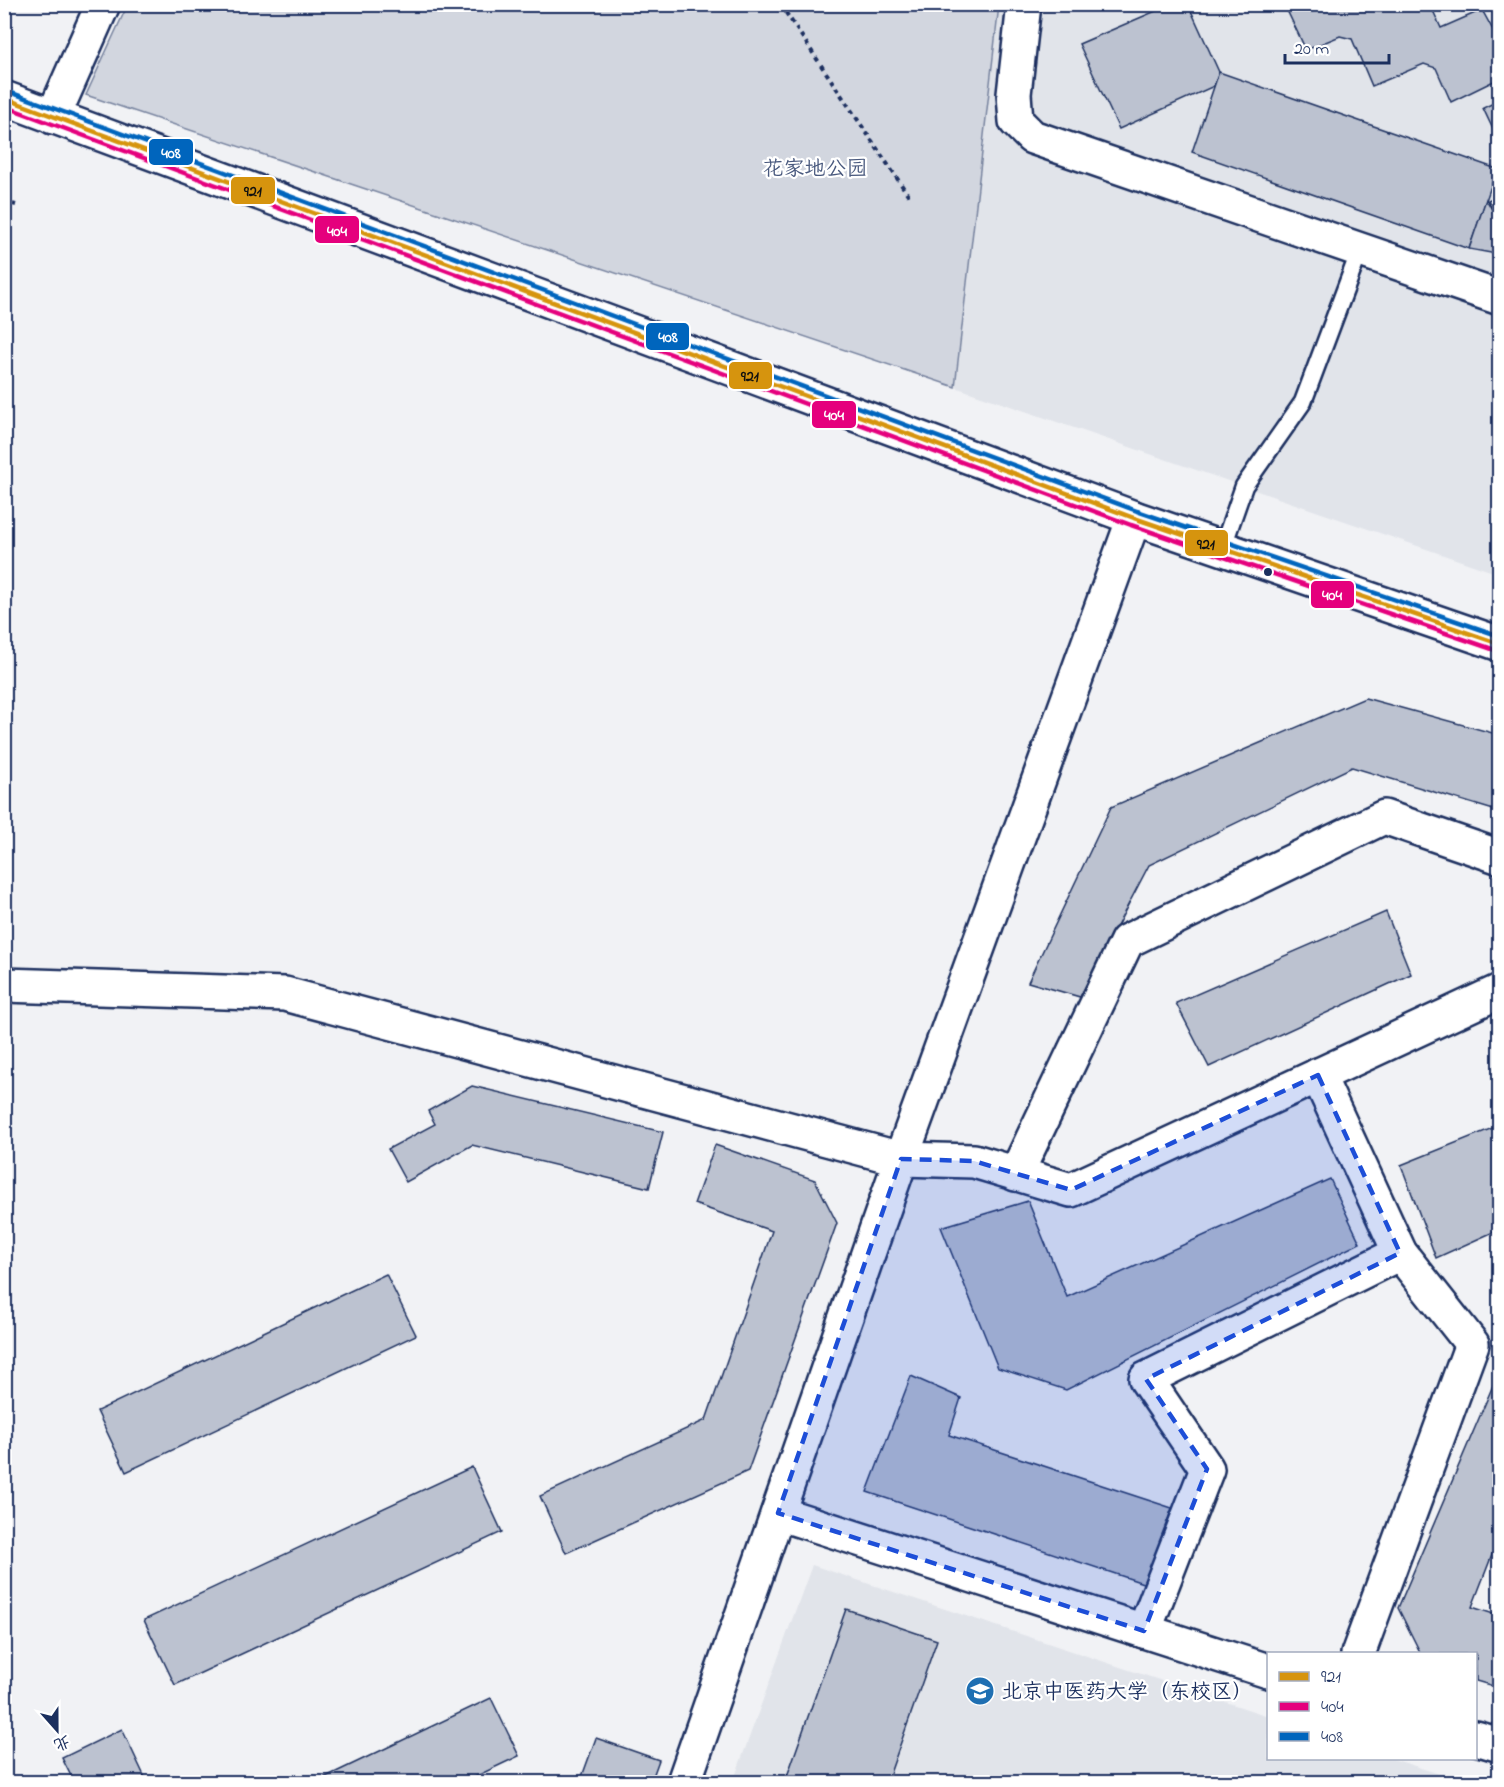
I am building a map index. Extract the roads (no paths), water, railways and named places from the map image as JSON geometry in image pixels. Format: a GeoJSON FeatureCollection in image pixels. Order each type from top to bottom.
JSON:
{"type":"FeatureCollection","features":[{"type":"Feature","properties":{"kind":"street"},"geometry":{"type":"LineString","coordinates":[[51,117],[104,4]]}},
{"type":"Feature","properties":{"kind":"street"},"geometry":{"type":"LineString","coordinates":[[1024,4],[1014,94],[1016,121],[1032,137],[1500,298]]}},
{"type":"Feature","properties":{"kind":"street"},"geometry":{"type":"LineString","coordinates":[[4,98],[1134,518],[1500,644]]}},
{"type":"Feature","properties":{"kind":"street"},"geometry":{"type":"LineString","coordinates":[[684,1782],[901,1159],[1134,518]]}},
{"type":"Feature","properties":{"kind":"street"},"geometry":{"type":"LineString","coordinates":[[1016,1174],[1127,941],[1384,817],[1500,856]]}},
{"type":"Feature","properties":{"kind":"street"},"geometry":{"type":"LineString","coordinates":[[4,985],[285,994],[901,1159],[974,1161],[1071,1190],[1500,991]]}},
{"type":"Feature","properties":{"kind":"street"},"geometry":{"type":"LineString","coordinates":[[1318,1075],[1400,1253],[1473,1344],[1358,1652]]}},
{"type":"Feature","properties":{"kind":"street"},"geometry":{"type":"LineString","coordinates":[[1144,1631],[1207,1469],[1146,1379],[1400,1253]]}},
{"type":"Feature","properties":{"kind":"street"},"geometry":{"type":"LineString","coordinates":[[778,1513],[1267,1670]]}},
{"type":"Feature","properties":{"kind":"street"},"geometry":{"type":"LineString","coordinates":[[1477,1738],[1500,1745]]}},
{"type":"Feature","properties":{"kind":"lane"},"geometry":{"type":"LineString","coordinates":[[1222,549],[1244,486],[1303,402],[1360,250]]}},
{"type":"Feature","properties":{"kind":"place","name":"北京中医药大学（东校区）"},"geometry":{"type":"Point","coordinates":[980,1691]}},
{"type":"Feature","properties":{"kind":"park label","name":"花家地公园"},"geometry":{"type":"Point","coordinates":[815,168]}}]}
